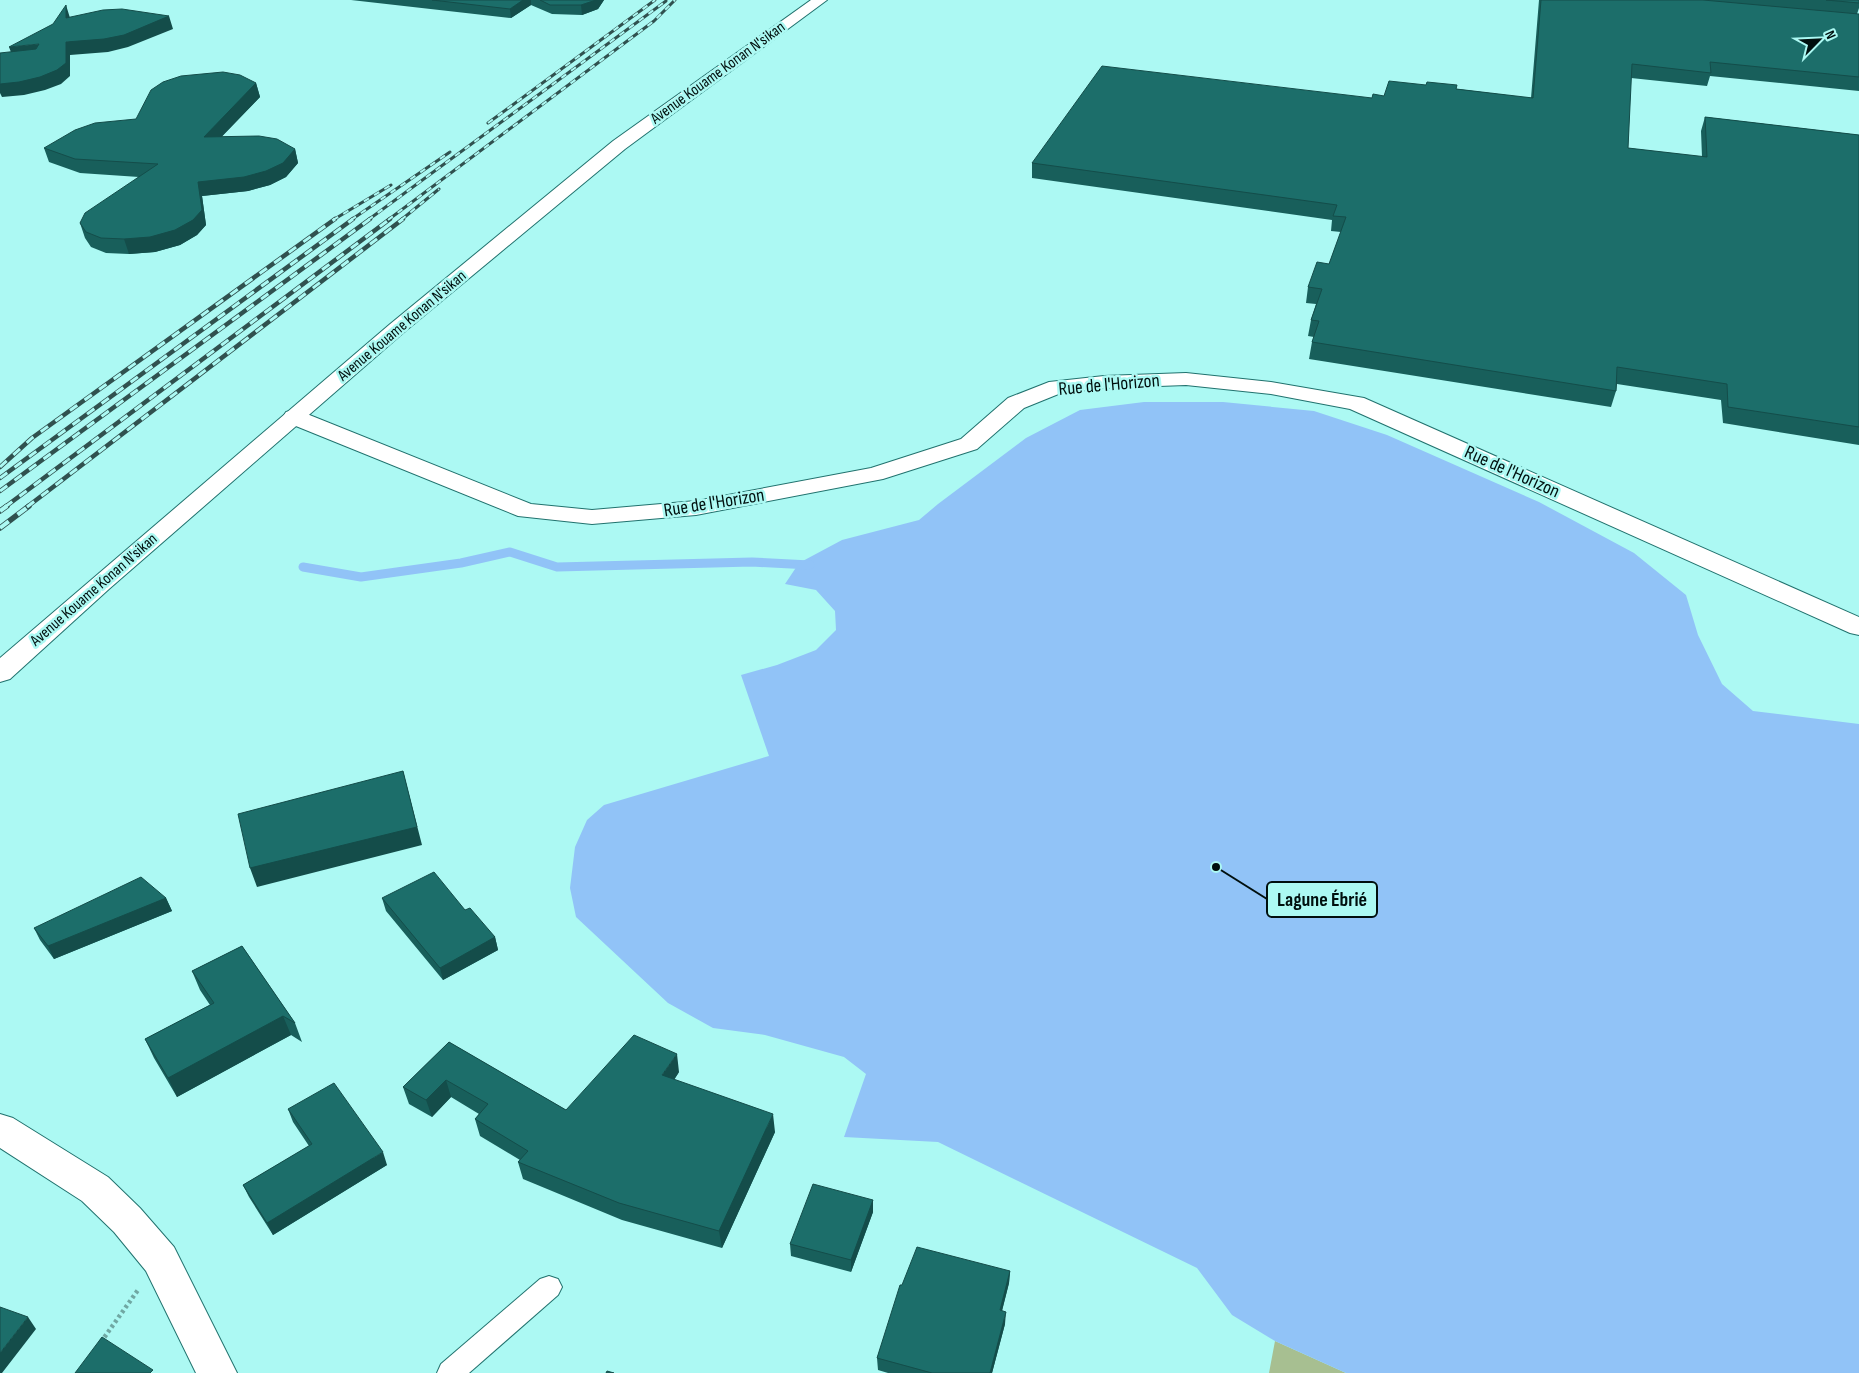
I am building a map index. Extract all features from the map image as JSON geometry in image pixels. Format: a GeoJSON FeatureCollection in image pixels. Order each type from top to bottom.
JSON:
{"type":"FeatureCollection","features":[{"type":"Feature","properties":{"kind":"street","name":"Avenue Kouame Konan N'sikan"},"geometry":{"type":"LineString","coordinates":[[0,673],[294,417],[619,145],[820,0]]}},
{"type":"Feature","properties":{"kind":"street","name":"Rue de l'Horizon"},"geometry":{"type":"LineString","coordinates":[[294,417],[527,511],[592,518],[696,508],[875,474],[969,444],[1016,403],[1057,387],[1104,382],[1186,379],[1271,388],[1356,403],[1859,627]]}},
{"type":"Feature","properties":{"kind":"street"},"geometry":{"type":"LineString","coordinates":[[0,1129],[95,1189],[127,1220],[160,1258],[217,1373]]}},
{"type":"Feature","properties":{"kind":"lane"},"geometry":{"type":"LineString","coordinates":[[450,1373],[550,1287]]}},
{"type":"Feature","properties":{"kind":"path"},"geometry":{"type":"LineString","coordinates":[[95,1350],[160,1258]]}},
{"type":"Feature","properties":{"kind":"green space"},"geometry":{"type":"Polygon","coordinates":[[[1275,1341],[1346,1373],[1269,1373],[1275,1341]]]}},
{"type":"Feature","properties":{"kind":"water"},"geometry":{"type":"Polygon","coordinates":[[[1144,402],[1223,402],[1314,411],[1387,435],[1539,502],[1634,553],[1686,595],[1698,635],[1722,684],[1753,711],[1859,724],[1859,1373],[1346,1373],[1275,1341],[1232,1315],[1197,1268],[938,1142],[844,1137],[866,1074],[844,1057],[765,1035],[713,1028],[668,1003],[576,917],[570,888],[575,847],[587,820],[604,805],[769,756],[741,675],[777,665],[816,650],[836,630],[835,611],[816,590],[785,584],[799,563],[842,540],[919,520],[1026,438],[1080,410],[1144,402]]]}},
{"type":"Feature","properties":{"kind":"building"},"geometry":{"type":"Polygon","coordinates":[[[432,0],[523,0],[510,9],[432,0]]]}},
{"type":"Feature","properties":{"kind":"building"},"geometry":{"type":"Polygon","coordinates":[[[540,0],[596,0],[581,5],[550,5],[540,0]]]}},
{"type":"Feature","properties":{"kind":"building"},"geometry":{"type":"Polygon","coordinates":[[[1541,0],[1703,0],[1859,14],[1859,77],[1710,62],[1711,73],[1632,64],[1628,148],[1707,157],[1705,117],[1859,135],[1859,427],[1728,407],[1727,384],[1617,367],[1616,391],[1312,342],[1319,321],[1311,320],[1322,289],[1308,287],[1317,262],[1329,264],[1346,217],[1333,216],[1337,205],[1032,163],[1102,66],[1372,98],[1373,94],[1384,96],[1389,81],[1426,85],[1427,82],[1457,85],[1456,89],[1533,98],[1541,0]]]}},
{"type":"Feature","properties":{"kind":"building"},"geometry":{"type":"Polygon","coordinates":[[[1826,0],[1859,0],[1859,3],[1826,0]]]}},
{"type":"Feature","properties":{"kind":"building"},"geometry":{"type":"Polygon","coordinates":[[[66,5],[66,18],[103,10],[122,9],[169,16],[124,35],[104,39],[66,42],[66,63],[57,70],[40,77],[0,84],[0,53],[36,49],[39,44],[9,47],[53,24],[66,5]]]}},
{"type":"Feature","properties":{"kind":"building"},"geometry":{"type":"Polygon","coordinates":[[[223,72],[240,75],[256,83],[204,137],[259,136],[277,139],[295,149],[283,163],[266,171],[244,177],[198,182],[202,210],[193,220],[175,230],[150,237],[124,239],[101,238],[86,232],[80,223],[85,213],[158,164],[75,159],[44,148],[75,130],[95,123],[136,119],[151,90],[163,82],[181,76],[223,72]]]}},
{"type":"Feature","properties":{"kind":"building"},"geometry":{"type":"Polygon","coordinates":[[[403,771],[417,827],[250,868],[238,814],[403,771]]]}},
{"type":"Feature","properties":{"kind":"building"},"geometry":{"type":"Polygon","coordinates":[[[434,872],[465,910],[470,908],[495,937],[440,968],[382,898],[434,872]]]}},
{"type":"Feature","properties":{"kind":"building"},"geometry":{"type":"Polygon","coordinates":[[[141,877],[166,898],[48,946],[34,928],[141,877]]]}},
{"type":"Feature","properties":{"kind":"building"},"geometry":{"type":"Polygon","coordinates":[[[242,946],[295,1023],[283,1016],[168,1078],[145,1039],[214,1003],[192,971],[242,946]]]}},
{"type":"Feature","properties":{"kind":"building"},"geometry":{"type":"Polygon","coordinates":[[[634,1035],[677,1054],[662,1075],[773,1114],[719,1231],[619,1203],[518,1162],[528,1151],[475,1119],[488,1104],[446,1080],[426,1100],[403,1087],[449,1042],[566,1110],[634,1035]]]}},
{"type":"Feature","properties":{"kind":"building"},"geometry":{"type":"Polygon","coordinates":[[[334,1083],[383,1152],[267,1223],[243,1185],[312,1144],[288,1109],[334,1083]]]}},
{"type":"Feature","properties":{"kind":"building"},"geometry":{"type":"Polygon","coordinates":[[[813,1184],[873,1200],[851,1260],[790,1244],[813,1184]]]}},
{"type":"Feature","properties":{"kind":"building"},"geometry":{"type":"Polygon","coordinates":[[[917,1247],[1010,1271],[1000,1310],[1006,1312],[990,1373],[932,1373],[877,1358],[900,1285],[902,1285],[917,1247]]]}},
{"type":"Feature","properties":{"kind":"building"},"geometry":{"type":"Polygon","coordinates":[[[0,1307],[28,1317],[0,1353],[0,1307]]]}},
{"type":"Feature","properties":{"kind":"building"},"geometry":{"type":"Polygon","coordinates":[[[102,1337],[153,1370],[150,1373],[75,1373],[102,1337]]]}},
{"type":"Feature","properties":{"kind":"waterway"},"geometry":{"type":"LineString","coordinates":[[303,567],[361,577],[461,563],[510,552],[557,567],[752,562],[810,565]]}},
{"type":"Feature","properties":{"kind":"railway"},"geometry":{"type":"LineString","coordinates":[[488,123],[655,0]]}},
{"type":"Feature","properties":{"kind":"railway"},"geometry":{"type":"LineString","coordinates":[[388,220],[654,21],[675,0]]}},
{"type":"Feature","properties":{"kind":"railway"},"geometry":{"type":"LineString","coordinates":[[368,220],[666,1]]}},
{"type":"Feature","properties":{"kind":"railway"},"geometry":{"type":"LineString","coordinates":[[351,220],[450,152]]}},
{"type":"Feature","properties":{"kind":"railway"},"geometry":{"type":"LineString","coordinates":[[333,220],[391,185]]}},
{"type":"Feature","properties":{"kind":"railway"},"geometry":{"type":"LineString","coordinates":[[401,220],[439,189]]}},
{"type":"Feature","properties":{"kind":"railway"},"geometry":{"type":"LineString","coordinates":[[0,467],[32,438],[335,219]]}},
{"type":"Feature","properties":{"kind":"railway"},"geometry":{"type":"LineString","coordinates":[[0,478],[353,219]]}},
{"type":"Feature","properties":{"kind":"railway"},"geometry":{"type":"LineString","coordinates":[[0,491],[370,219]]}},
{"type":"Feature","properties":{"kind":"railway"},"geometry":{"type":"LineString","coordinates":[[5,507],[390,219]]}},
{"type":"Feature","properties":{"kind":"railway"},"geometry":{"type":"LineString","coordinates":[[27,507],[403,219]]}},
{"type":"Feature","properties":{"kind":"railway"},"geometry":{"type":"LineString","coordinates":[[0,511],[7,506]]}},
{"type":"Feature","properties":{"kind":"railway"},"geometry":{"type":"LineString","coordinates":[[0,528],[29,506]]}},
{"type":"Feature","properties":{"kind":"place","name":"Lagune Ébrié"},"geometry":{"type":"Point","coordinates":[1216,867]}}]}
